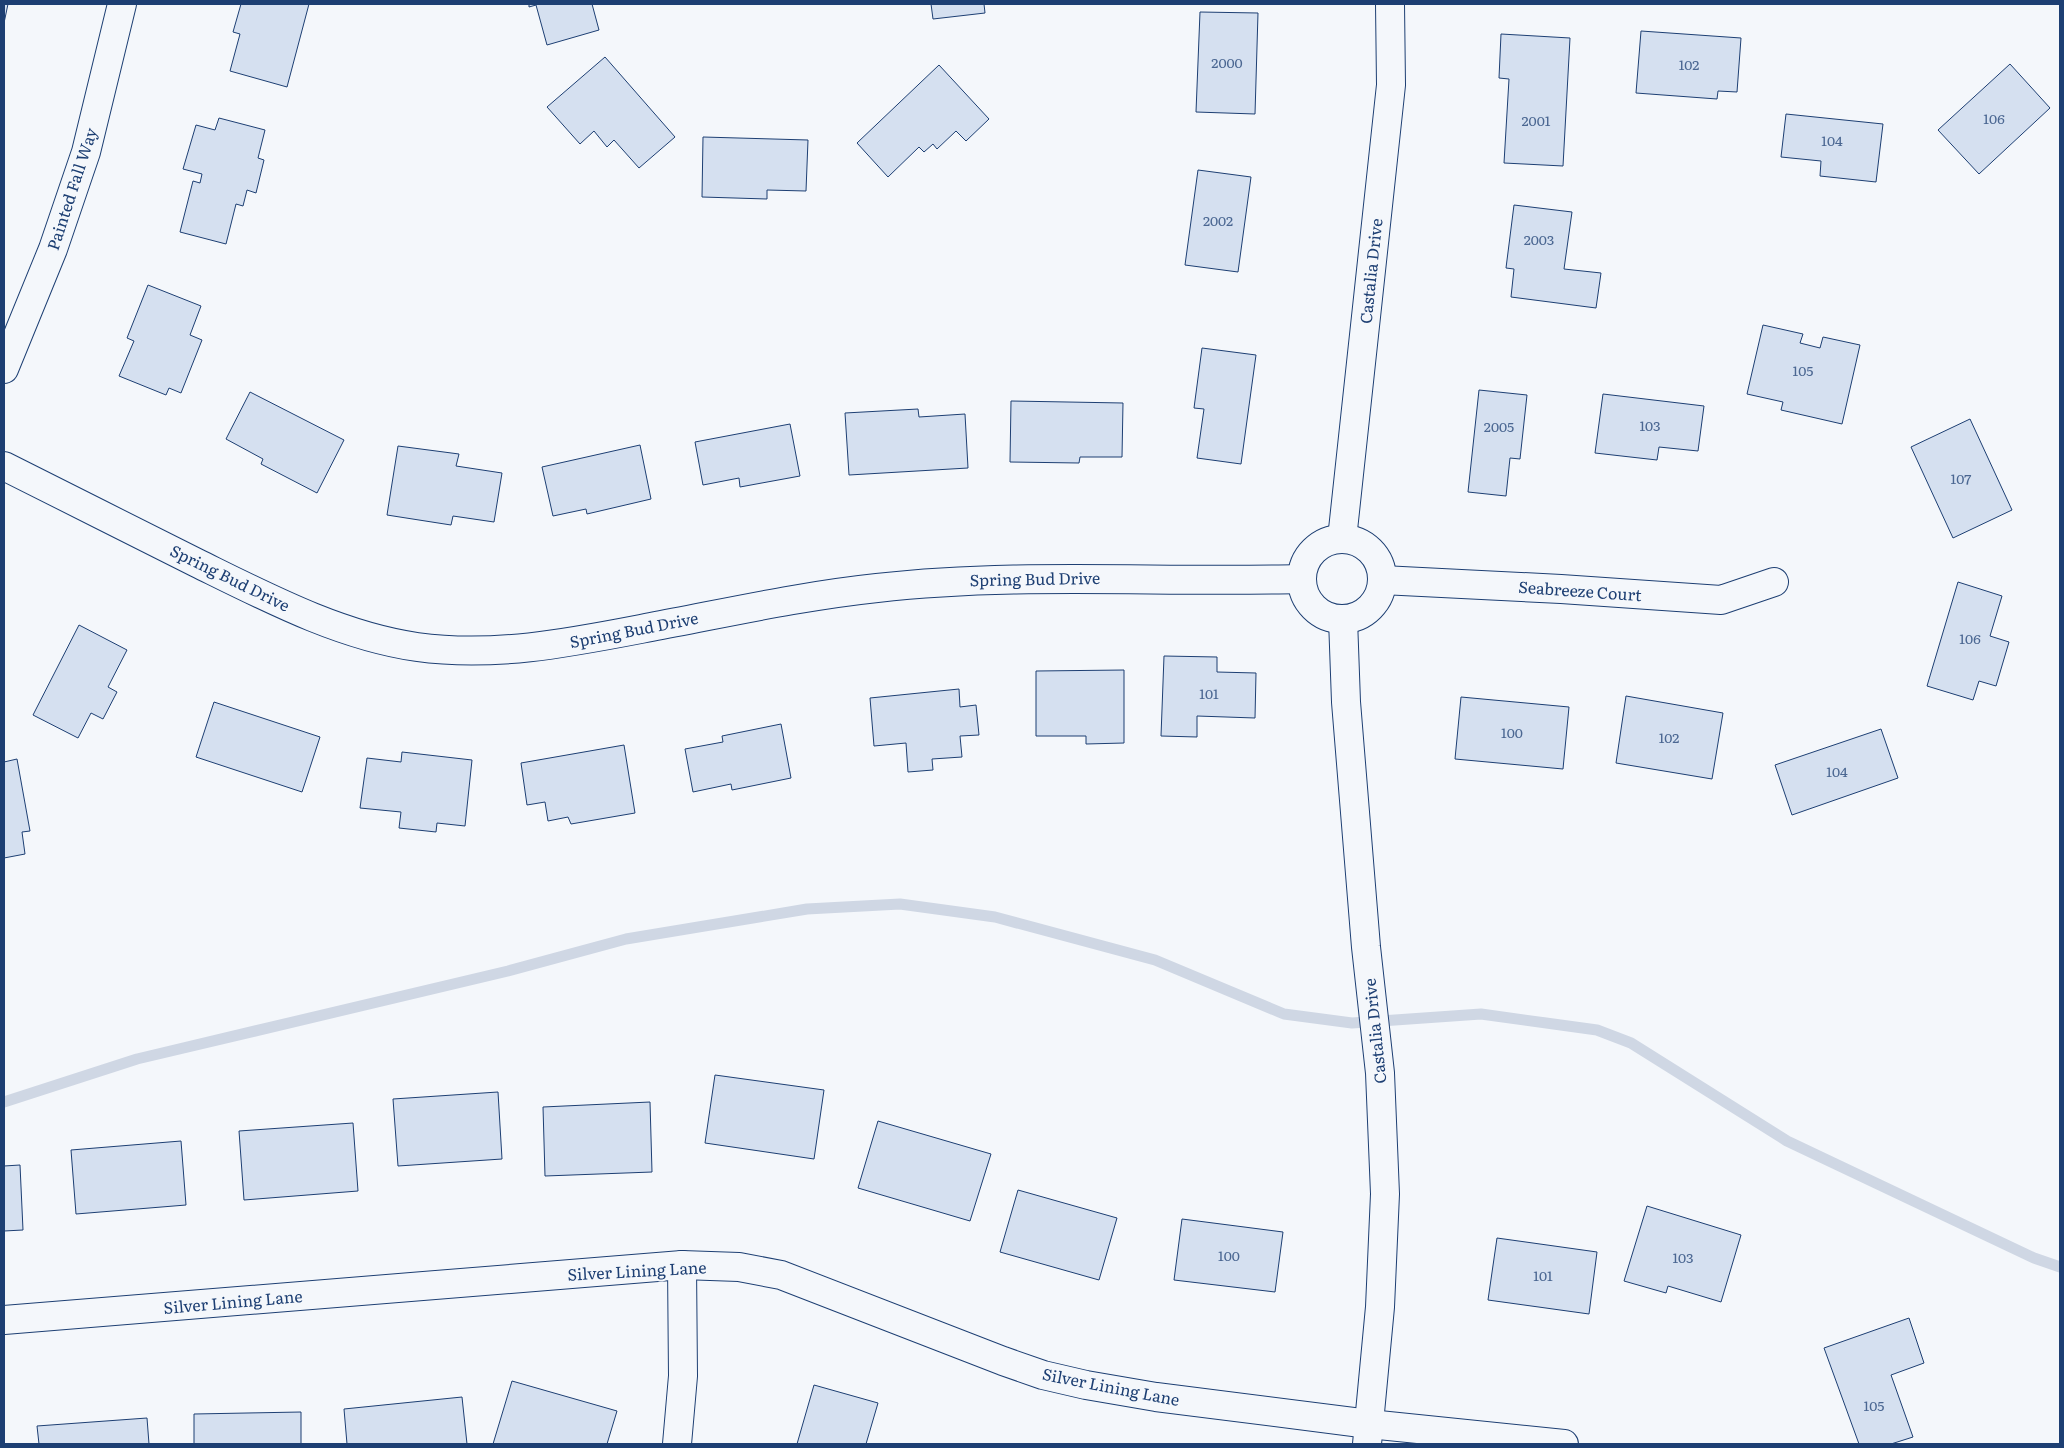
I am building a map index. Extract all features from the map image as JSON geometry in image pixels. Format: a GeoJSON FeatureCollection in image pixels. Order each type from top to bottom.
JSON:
{"type":"FeatureCollection","features":[{"type":"Feature","properties":{"kind":"street","name":"Painted Fall Way"},"geometry":{"type":"LineString","coordinates":[[4,369],[53,250],[86,152],[122,4]]}},
{"type":"Feature","properties":{"kind":"street","name":"Castalia Drive"},"geometry":{"type":"LineString","coordinates":[[1342,538],[1391,85],[1392,24],[1390,4]]}},
{"type":"Feature","properties":{"kind":"street","name":"Spring Bud Drive"},"geometry":{"type":"LineString","coordinates":[[4,466],[251,590],[308,614],[379,639],[416,647],[462,651],[530,648],[796,600],[906,585],[974,580],[1078,578],[1302,579]]}},
{"type":"Feature","properties":{"kind":"street"},"geometry":{"type":"LineString","coordinates":[[1342,538],[1354,540],[1366,546],[1375,556],[1381,567],[1382,580],[1380,592],[1374,603],[1366,611],[1343,619],[1319,612],[1310,603],[1304,592],[1302,579],[1304,567],[1310,555],[1319,546],[1342,538]]}},
{"type":"Feature","properties":{"kind":"street","name":"Seabreeze Court"},"geometry":{"type":"LineString","coordinates":[[1382,580],[1561,589],[1720,600],[1774,582]]}},
{"type":"Feature","properties":{"kind":"street","name":"Castalia Drive"},"geometry":{"type":"LineString","coordinates":[[1343,619],[1346,702],[1365,937],[1380,1073],[1385,1194],[1380,1307],[1368,1434]]}},
{"type":"Feature","properties":{"kind":"street"},"geometry":{"type":"LineString","coordinates":[[677,1444],[683,1376],[682,1265]]}},
{"type":"Feature","properties":{"kind":"street","name":"Silver Lining Lane"},"geometry":{"type":"LineString","coordinates":[[4,1320],[682,1265],[739,1267],[781,1275],[1003,1361],[1043,1375],[1086,1385],[1368,1434],[1564,1444]]}},
{"type":"Feature","properties":{"kind":"building"},"geometry":{"type":"Polygon","coordinates":[[[4,4],[8,4],[4,23],[4,4]]]}},
{"type":"Feature","properties":{"kind":"building"},"geometry":{"type":"Polygon","coordinates":[[[241,4],[309,4],[287,87],[230,71],[240,34],[233,32],[241,4]]]}},
{"type":"Feature","properties":{"kind":"building"},"geometry":{"type":"Polygon","coordinates":[[[529,4],[592,4],[599,30],[547,45],[536,5],[529,7],[529,4]]]}},
{"type":"Feature","properties":{"kind":"building"},"geometry":{"type":"Polygon","coordinates":[[[931,4],[984,4],[985,13],[933,19],[931,4]]]}},
{"type":"Feature","properties":{"kind":"building"},"geometry":{"type":"Polygon","coordinates":[[[1200,12],[1258,13],[1255,114],[1196,112],[1200,12]]]}},
{"type":"Feature","properties":{"kind":"building"},"geometry":{"type":"Polygon","coordinates":[[[1641,31],[1741,38],[1737,92],[1718,91],[1717,99],[1636,93],[1641,31]]]}},
{"type":"Feature","properties":{"kind":"building"},"geometry":{"type":"Polygon","coordinates":[[[1501,34],[1570,38],[1563,166],[1504,163],[1509,79],[1499,78],[1501,34]]]}},
{"type":"Feature","properties":{"kind":"building"},"geometry":{"type":"Polygon","coordinates":[[[605,57],[675,137],[639,168],[614,140],[607,147],[594,131],[580,144],[547,107],[605,57]]]}},
{"type":"Feature","properties":{"kind":"building"},"geometry":{"type":"Polygon","coordinates":[[[2010,64],[2050,108],[1979,174],[1938,130],[2010,64]]]}},
{"type":"Feature","properties":{"kind":"building"},"geometry":{"type":"Polygon","coordinates":[[[939,65],[989,119],[966,141],[956,131],[937,149],[933,144],[924,152],[919,147],[888,177],[857,143],[939,65]]]}},
{"type":"Feature","properties":{"kind":"building"},"geometry":{"type":"Polygon","coordinates":[[[1786,114],[1883,124],[1876,182],[1820,176],[1821,161],[1781,157],[1786,114]]]}},
{"type":"Feature","properties":{"kind":"building"},"geometry":{"type":"Polygon","coordinates":[[[219,118],[265,130],[258,158],[264,160],[256,193],[247,190],[243,206],[236,204],[226,244],[180,232],[193,181],[200,183],[202,174],[183,169],[196,125],[215,130],[219,118]]]}},
{"type":"Feature","properties":{"kind":"building"},"geometry":{"type":"Polygon","coordinates":[[[703,137],[808,140],[806,191],[767,190],[767,199],[702,197],[703,137]]]}},
{"type":"Feature","properties":{"kind":"building"},"geometry":{"type":"Polygon","coordinates":[[[1198,170],[1251,177],[1238,272],[1185,265],[1198,170]]]}},
{"type":"Feature","properties":{"kind":"building"},"geometry":{"type":"Polygon","coordinates":[[[1514,205],[1572,212],[1564,269],[1601,273],[1596,308],[1511,297],[1514,269],[1506,268],[1514,205]]]}},
{"type":"Feature","properties":{"kind":"building"},"geometry":{"type":"Polygon","coordinates":[[[148,285],[201,306],[190,335],[202,340],[181,393],[169,388],[166,395],[119,376],[134,341],[127,338],[148,285]]]}},
{"type":"Feature","properties":{"kind":"building"},"geometry":{"type":"Polygon","coordinates":[[[1763,325],[1803,334],[1800,343],[1820,348],[1823,337],[1860,345],[1842,424],[1781,410],[1783,402],[1747,394],[1763,325]]]}},
{"type":"Feature","properties":{"kind":"building"},"geometry":{"type":"Polygon","coordinates":[[[1202,348],[1256,355],[1241,464],[1197,458],[1204,409],[1194,408],[1202,348]]]}},
{"type":"Feature","properties":{"kind":"building"},"geometry":{"type":"Polygon","coordinates":[[[1479,390],[1527,395],[1520,459],[1510,458],[1506,496],[1468,492],[1479,390]]]}},
{"type":"Feature","properties":{"kind":"building"},"geometry":{"type":"Polygon","coordinates":[[[250,392],[344,440],[317,493],[261,464],[263,459],[226,439],[250,392]]]}},
{"type":"Feature","properties":{"kind":"building"},"geometry":{"type":"Polygon","coordinates":[[[1603,394],[1704,406],[1698,451],[1659,447],[1657,460],[1595,453],[1603,394]]]}},
{"type":"Feature","properties":{"kind":"building"},"geometry":{"type":"Polygon","coordinates":[[[1011,401],[1123,403],[1122,457],[1080,457],[1079,463],[1010,462],[1011,401]]]}},
{"type":"Feature","properties":{"kind":"building"},"geometry":{"type":"Polygon","coordinates":[[[918,409],[919,417],[965,414],[968,468],[849,475],[845,413],[918,409]]]}},
{"type":"Feature","properties":{"kind":"building"},"geometry":{"type":"Polygon","coordinates":[[[1970,419],[2012,510],[1953,538],[1911,447],[1970,419]]]}},
{"type":"Feature","properties":{"kind":"building"},"geometry":{"type":"Polygon","coordinates":[[[790,424],[800,476],[740,487],[739,478],[703,485],[695,442],[790,424]]]}},
{"type":"Feature","properties":{"kind":"building"},"geometry":{"type":"Polygon","coordinates":[[[640,445],[651,499],[587,514],[586,509],[553,516],[542,467],[640,445]]]}},
{"type":"Feature","properties":{"kind":"building"},"geometry":{"type":"Polygon","coordinates":[[[398,446],[459,454],[456,466],[502,473],[494,522],[453,516],[451,525],[387,515],[398,446]]]}},
{"type":"Feature","properties":{"kind":"building"},"geometry":{"type":"Polygon","coordinates":[[[1958,582],[2002,596],[1990,636],[2009,642],[1996,686],[1979,681],[1973,700],[1927,686],[1958,582]]]}},
{"type":"Feature","properties":{"kind":"building"},"geometry":{"type":"Polygon","coordinates":[[[79,625],[127,650],[108,687],[117,692],[103,719],[91,713],[78,738],[33,715],[79,625]]]}},
{"type":"Feature","properties":{"kind":"building"},"geometry":{"type":"Polygon","coordinates":[[[1164,656],[1217,657],[1217,672],[1256,673],[1255,718],[1197,716],[1197,737],[1161,736],[1164,656]]]}},
{"type":"Feature","properties":{"kind":"building"},"geometry":{"type":"Polygon","coordinates":[[[1124,670],[1124,743],[1086,744],[1086,736],[1036,736],[1036,671],[1124,670]]]}},
{"type":"Feature","properties":{"kind":"building"},"geometry":{"type":"Polygon","coordinates":[[[959,689],[960,707],[976,705],[979,735],[960,736],[962,757],[932,759],[933,770],[908,772],[906,743],[874,746],[870,698],[959,689]]]}},
{"type":"Feature","properties":{"kind":"building"},"geometry":{"type":"Polygon","coordinates":[[[1626,696],[1723,713],[1712,779],[1616,763],[1626,696]]]}},
{"type":"Feature","properties":{"kind":"building"},"geometry":{"type":"Polygon","coordinates":[[[1461,697],[1569,707],[1563,769],[1455,759],[1461,697]]]}},
{"type":"Feature","properties":{"kind":"building"},"geometry":{"type":"Polygon","coordinates":[[[214,702],[320,737],[302,792],[196,757],[214,702]]]}},
{"type":"Feature","properties":{"kind":"building"},"geometry":{"type":"Polygon","coordinates":[[[781,724],[791,778],[732,790],[731,784],[693,792],[685,749],[723,742],[722,736],[781,724]]]}},
{"type":"Feature","properties":{"kind":"building"},"geometry":{"type":"Polygon","coordinates":[[[1881,729],[1898,778],[1792,815],[1775,765],[1881,729]]]}},
{"type":"Feature","properties":{"kind":"building"},"geometry":{"type":"Polygon","coordinates":[[[624,745],[635,813],[571,824],[568,817],[548,821],[545,802],[527,805],[521,763],[624,745]]]}},
{"type":"Feature","properties":{"kind":"building"},"geometry":{"type":"Polygon","coordinates":[[[402,752],[472,760],[465,826],[437,823],[436,832],[399,828],[401,812],[360,808],[367,758],[401,762],[402,752]]]}},
{"type":"Feature","properties":{"kind":"building"},"geometry":{"type":"Polygon","coordinates":[[[17,759],[30,831],[22,832],[25,854],[4,858],[4,762],[17,759]]]}},
{"type":"Feature","properties":{"kind":"building"},"geometry":{"type":"Polygon","coordinates":[[[715,1075],[824,1090],[814,1159],[705,1143],[715,1075]]]}},
{"type":"Feature","properties":{"kind":"building"},"geometry":{"type":"Polygon","coordinates":[[[498,1092],[502,1159],[398,1166],[393,1099],[498,1092]]]}},
{"type":"Feature","properties":{"kind":"building"},"geometry":{"type":"Polygon","coordinates":[[[650,1102],[652,1172],[545,1176],[543,1107],[650,1102]]]}},
{"type":"Feature","properties":{"kind":"building"},"geometry":{"type":"Polygon","coordinates":[[[878,1121],[991,1154],[970,1221],[858,1188],[878,1121]]]}},
{"type":"Feature","properties":{"kind":"building"},"geometry":{"type":"Polygon","coordinates":[[[353,1123],[358,1191],[244,1200],[239,1131],[353,1123]]]}},
{"type":"Feature","properties":{"kind":"building"},"geometry":{"type":"Polygon","coordinates":[[[181,1141],[186,1205],[76,1214],[71,1150],[181,1141]]]}},
{"type":"Feature","properties":{"kind":"building"},"geometry":{"type":"Polygon","coordinates":[[[20,1165],[23,1230],[4,1231],[4,1166],[20,1165]]]}},
{"type":"Feature","properties":{"kind":"building"},"geometry":{"type":"Polygon","coordinates":[[[1018,1190],[1117,1218],[1099,1280],[1000,1252],[1018,1190]]]}},
{"type":"Feature","properties":{"kind":"building"},"geometry":{"type":"Polygon","coordinates":[[[1647,1206],[1741,1235],[1721,1302],[1668,1286],[1666,1293],[1624,1281],[1647,1206]]]}},
{"type":"Feature","properties":{"kind":"building"},"geometry":{"type":"Polygon","coordinates":[[[1182,1219],[1283,1232],[1275,1292],[1174,1280],[1182,1219]]]}},
{"type":"Feature","properties":{"kind":"building"},"geometry":{"type":"Polygon","coordinates":[[[1497,1238],[1597,1252],[1589,1314],[1488,1300],[1497,1238]]]}},
{"type":"Feature","properties":{"kind":"building"},"geometry":{"type":"Polygon","coordinates":[[[1909,1318],[1924,1363],[1891,1375],[1913,1437],[1891,1444],[1859,1444],[1824,1348],[1909,1318]]]}},
{"type":"Feature","properties":{"kind":"building"},"geometry":{"type":"Polygon","coordinates":[[[512,1381],[617,1411],[607,1444],[493,1444],[512,1381]]]}},
{"type":"Feature","properties":{"kind":"building"},"geometry":{"type":"Polygon","coordinates":[[[814,1385],[878,1403],[866,1444],[797,1444],[814,1385]]]}},
{"type":"Feature","properties":{"kind":"building"},"geometry":{"type":"Polygon","coordinates":[[[462,1397],[467,1444],[347,1444],[344,1409],[462,1397]]]}},
{"type":"Feature","properties":{"kind":"building"},"geometry":{"type":"Polygon","coordinates":[[[301,1412],[301,1444],[194,1444],[194,1414],[301,1412]]]}},
{"type":"Feature","properties":{"kind":"building"},"geometry":{"type":"Polygon","coordinates":[[[147,1418],[149,1444],[39,1444],[37,1426],[147,1418]]]}},
{"type":"Feature","properties":{"kind":"waterway"},"geometry":{"type":"LineString","coordinates":[[4,1102],[137,1059],[508,971],[626,939],[807,909],[900,904],[995,917],[1155,960],[1284,1014],[1352,1023],[1481,1014],[1597,1030],[1631,1043],[1787,1141],[2034,1258],[2060,1267]]}}]}
